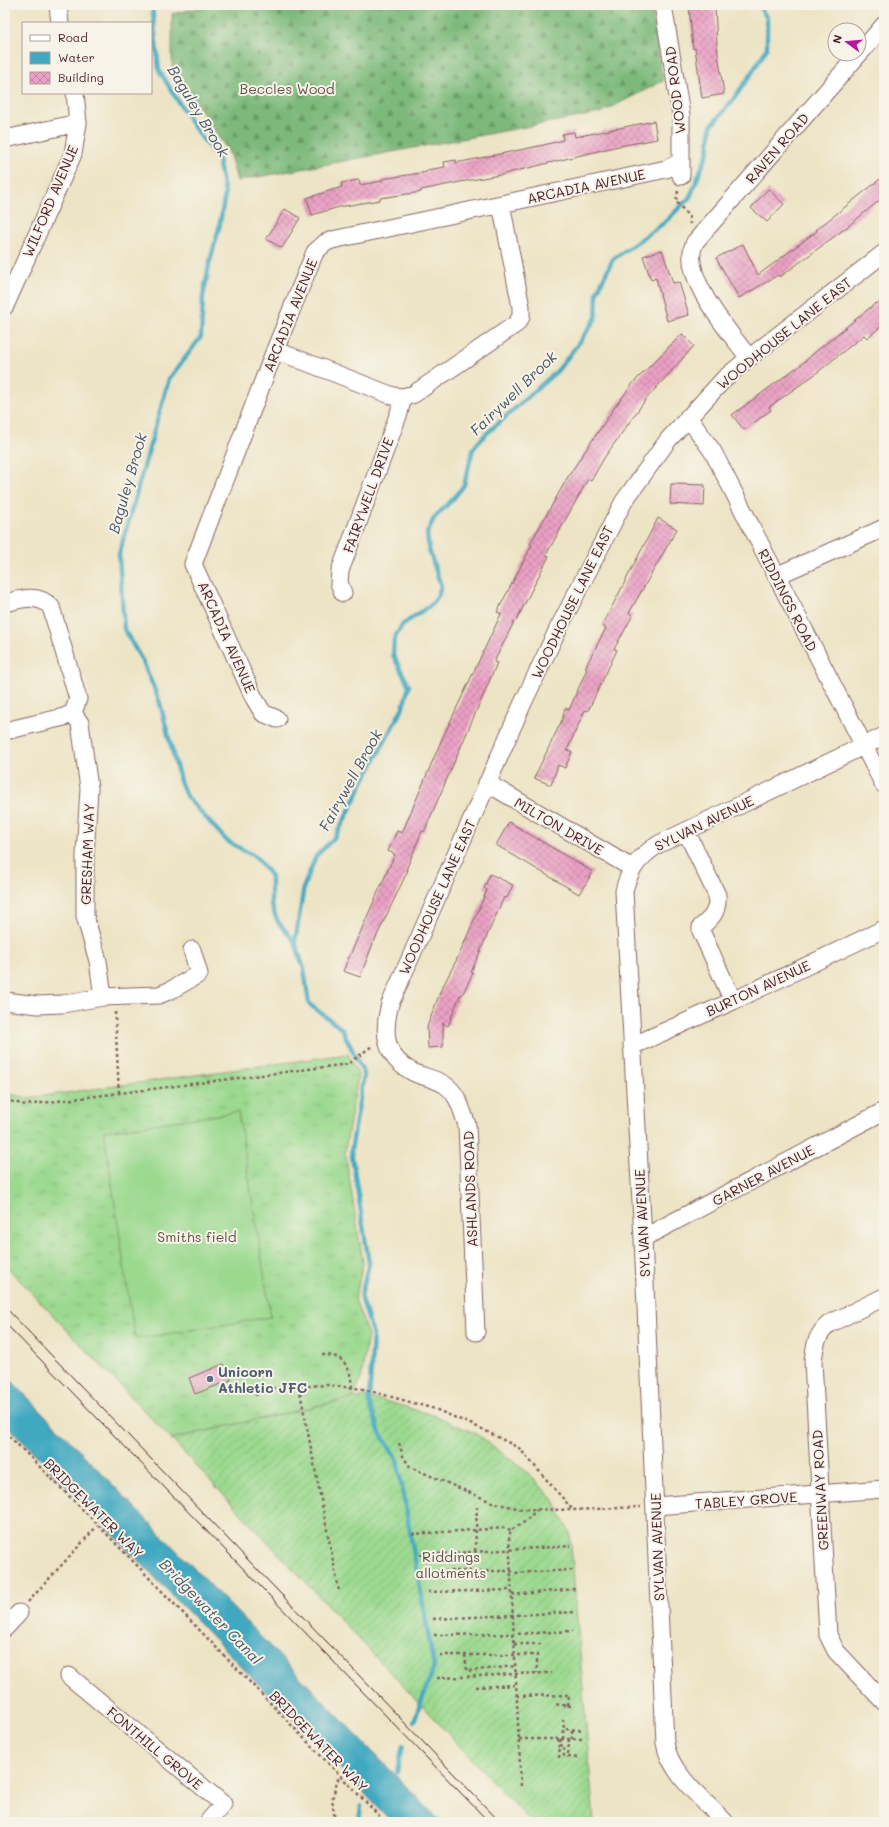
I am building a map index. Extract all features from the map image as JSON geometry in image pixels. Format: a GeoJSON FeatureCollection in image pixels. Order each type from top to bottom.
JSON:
{"type":"FeatureCollection","features":[{"type":"Feature","properties":{"kind":"street"},"geometry":{"type":"LineString","coordinates":[[58,5],[60,22]]}},
{"type":"Feature","properties":{"kind":"street","name":"WOOD ROAD"},"geometry":{"type":"LineString","coordinates":[[663,5],[680,115],[681,169]]}},
{"type":"Feature","properties":{"kind":"street","name":"RAVEN ROAD"},"geometry":{"type":"LineString","coordinates":[[867,45],[884,25]]}},
{"type":"Feature","properties":{"kind":"street","name":"RAVEN ROAD"},"geometry":{"type":"LineString","coordinates":[[749,358],[708,301],[698,283],[691,258],[692,248],[695,242],[852,62]]}},
{"type":"Feature","properties":{"kind":"street","name":"WILFORD AVENUE"},"geometry":{"type":"LineString","coordinates":[[5,306],[72,154],[78,123],[75,94]]}},
{"type":"Feature","properties":{"kind":"street"},"geometry":{"type":"LineString","coordinates":[[5,138],[78,123]]}},
{"type":"Feature","properties":{"kind":"street","name":"ARCADIA AVENUE"},"geometry":{"type":"LineString","coordinates":[[276,719],[263,713],[254,698],[193,564],[275,350],[315,252],[325,243],[666,169],[681,169]]}},
{"type":"Feature","properties":{"kind":"street"},"geometry":{"type":"LineString","coordinates":[[275,350],[394,396],[403,397],[414,394],[516,324],[519,320],[521,307],[501,204]]}},
{"type":"Feature","properties":{"kind":"street","name":"WOODHOUSE LANE EAST"},"geometry":{"type":"LineString","coordinates":[[386,1038],[385,1023],[390,1004],[486,783],[558,629],[606,532],[624,501],[668,440],[725,378],[884,253]]}},
{"type":"Feature","properties":{"kind":"street","name":"FAIRYWELL DRIVE"},"geometry":{"type":"LineString","coordinates":[[343,593],[339,583],[340,571],[399,413],[403,397]]}},
{"type":"Feature","properties":{"kind":"street","name":"RIDDINGS ROAD"},"geometry":{"type":"LineString","coordinates":[[688,417],[712,452],[884,785]]}},
{"type":"Feature","properties":{"kind":"street"},"geometry":{"type":"LineString","coordinates":[[776,576],[884,528]]}},
{"type":"Feature","properties":{"kind":"street"},"geometry":{"type":"LineString","coordinates":[[5,603],[33,598],[43,600],[51,607],[78,699],[73,713],[64,717],[5,731]]}},
{"type":"Feature","properties":{"kind":"street","name":"GRESHAM WAY"},"geometry":{"type":"LineString","coordinates":[[73,713],[80,723],[89,788],[85,856],[85,916],[109,997]]}},
{"type":"Feature","properties":{"kind":"street","name":"SYLVAN AVENUE"},"geometry":{"type":"LineString","coordinates":[[725,1822],[678,1772],[667,1753],[643,1238],[624,904],[626,885],[632,868],[647,851],[884,736]]}},
{"type":"Feature","properties":{"kind":"street","name":"MILTON DRIVE"},"geometry":{"type":"LineString","coordinates":[[486,783],[632,868]]}},
{"type":"Feature","properties":{"kind":"street"},"geometry":{"type":"LineString","coordinates":[[686,831],[717,895],[718,904],[716,911],[701,927],[701,931],[733,1001]]}},
{"type":"Feature","properties":{"kind":"street","name":"BURTON AVENUE"},"geometry":{"type":"LineString","coordinates":[[632,1046],[733,1001],[884,928]]}},
{"type":"Feature","properties":{"kind":"street"},"geometry":{"type":"LineString","coordinates":[[5,1001],[38,1005],[62,1004],[109,997],[159,994],[204,980],[192,950]]}},
{"type":"Feature","properties":{"kind":"street","name":"ASHLANDS ROAD"},"geometry":{"type":"LineString","coordinates":[[386,1038],[390,1051],[398,1062],[410,1071],[445,1085],[456,1096],[467,1125],[476,1332]]}},
{"type":"Feature","properties":{"kind":"street","name":"GARNER AVENUE"},"geometry":{"type":"LineString","coordinates":[[643,1238],[884,1111]]}},
{"type":"Feature","properties":{"kind":"street","name":"GREENWAY ROAD"},"geometry":{"type":"LineString","coordinates":[[884,1297],[829,1324],[822,1330],[816,1339],[813,1361],[828,1635],[836,1651],[884,1702]]}},
{"type":"Feature","properties":{"kind":"street","name":"TABLEY GROVE"},"geometry":{"type":"LineString","coordinates":[[655,1506],[884,1489]]}},
{"type":"Feature","properties":{"kind":"street"},"geometry":{"type":"LineString","coordinates":[[5,1628],[19,1613]]}},
{"type":"Feature","properties":{"kind":"street","name":"FONTHILL GROVE"},"geometry":{"type":"LineString","coordinates":[[69,1676],[223,1804],[208,1822]]}},
{"type":"Feature","properties":{"kind":"path"},"geometry":{"type":"LineString","coordinates":[[676,201],[689,217]]}},
{"type":"Feature","properties":{"kind":"path"},"geometry":{"type":"LineString","coordinates":[[109,997],[119,1094]]}},
{"type":"Feature","properties":{"kind":"path"},"geometry":{"type":"LineString","coordinates":[[5,1100],[26,1105],[348,1064],[361,1053]]}},
{"type":"Feature","properties":{"kind":"path"},"geometry":{"type":"LineString","coordinates":[[322,1355],[332,1356],[341,1360],[347,1366],[351,1374],[352,1388]]}},
{"type":"Feature","properties":{"kind":"path"},"geometry":{"type":"LineString","coordinates":[[255,1395],[273,1388],[327,1385],[363,1389],[381,1393],[435,1409],[482,1429],[519,1448],[573,1510]]}},
{"type":"Feature","properties":{"kind":"path"},"geometry":{"type":"LineString","coordinates":[[299,1387],[340,1591]]}},
{"type":"Feature","properties":{"kind":"path","name":"BRIDGEWATER WAY"},"geometry":{"type":"LineString","coordinates":[[5,1432],[98,1525],[385,1822]]}},
{"type":"Feature","properties":{"kind":"path"},"geometry":{"type":"LineString","coordinates":[[399,1442],[402,1456],[410,1467],[494,1503],[521,1509],[537,1510],[573,1510],[655,1506]]}},
{"type":"Feature","properties":{"kind":"path"},"geometry":{"type":"LineString","coordinates":[[475,1551],[477,1507]]}},
{"type":"Feature","properties":{"kind":"path"},"geometry":{"type":"LineString","coordinates":[[521,1786],[509,1536],[512,1530],[524,1523],[537,1510]]}},
{"type":"Feature","properties":{"kind":"path"},"geometry":{"type":"LineString","coordinates":[[19,1613],[98,1525]]}},
{"type":"Feature","properties":{"kind":"path"},"geometry":{"type":"LineString","coordinates":[[412,1534],[505,1528],[512,1530]]}},
{"type":"Feature","properties":{"kind":"path"},"geometry":{"type":"LineString","coordinates":[[420,1555],[510,1548],[571,1546]]}},
{"type":"Feature","properties":{"kind":"path"},"geometry":{"type":"LineString","coordinates":[[420,1571],[511,1571],[514,1573],[573,1570]]}},
{"type":"Feature","properties":{"kind":"path"},"geometry":{"type":"LineString","coordinates":[[512,1595],[575,1589]]}},
{"type":"Feature","properties":{"kind":"path"},"geometry":{"type":"LineString","coordinates":[[428,1592],[512,1590]]}},
{"type":"Feature","properties":{"kind":"path"},"geometry":{"type":"LineString","coordinates":[[433,1619],[577,1612]]}},
{"type":"Feature","properties":{"kind":"path"},"geometry":{"type":"LineString","coordinates":[[434,1635],[514,1634],[573,1631]]}},
{"type":"Feature","properties":{"kind":"path"},"geometry":{"type":"LineString","coordinates":[[514,1644],[544,1644]]}},
{"type":"Feature","properties":{"kind":"path"},"geometry":{"type":"LineString","coordinates":[[440,1655],[537,1655],[537,1673]]}},
{"type":"Feature","properties":{"kind":"path"},"geometry":{"type":"LineString","coordinates":[[465,1655],[467,1671],[515,1666]]}},
{"type":"Feature","properties":{"kind":"path"},"geometry":{"type":"LineString","coordinates":[[437,1678],[494,1676],[516,1673],[552,1673]]}},
{"type":"Feature","properties":{"kind":"path"},"geometry":{"type":"LineString","coordinates":[[476,1687],[516,1685]]}},
{"type":"Feature","properties":{"kind":"path"},"geometry":{"type":"LineString","coordinates":[[517,1696],[569,1695],[568,1706]]}},
{"type":"Feature","properties":{"kind":"path"},"geometry":{"type":"LineString","coordinates":[[555,1704],[568,1706],[573,1705]]}},
{"type":"Feature","properties":{"kind":"path"},"geometry":{"type":"LineString","coordinates":[[559,1758],[559,1749],[564,1729],[563,1719]]}},
{"type":"Feature","properties":{"kind":"path"},"geometry":{"type":"LineString","coordinates":[[564,1729],[581,1730]]}},
{"type":"Feature","properties":{"kind":"path"},"geometry":{"type":"LineString","coordinates":[[572,1730],[568,1757],[579,1758]]}},
{"type":"Feature","properties":{"kind":"path"},"geometry":{"type":"LineString","coordinates":[[519,1738],[585,1739]]}},
{"type":"Feature","properties":{"kind":"path"},"geometry":{"type":"LineString","coordinates":[[559,1749],[561,1749],[561,1739]]}},
{"type":"Feature","properties":{"kind":"path"},"geometry":{"type":"LineString","coordinates":[[560,1745],[564,1746],[564,1757]]}},
{"type":"Feature","properties":{"kind":"path"},"geometry":{"type":"LineString","coordinates":[[335,1822],[332,1799],[339,1776]]}},
{"type":"Feature","properties":{"kind":"green space","name":"Beccles Wood"},"geometry":{"type":"Polygon","coordinates":[[[211,5],[651,5],[663,81],[600,113],[237,181],[229,152],[172,67],[172,14],[211,5]]]}},
{"type":"Feature","properties":{"kind":"green space","name":"Smiths field"},"geometry":{"type":"Polygon","coordinates":[[[348,1054],[358,1075],[345,1151],[363,1263],[355,1299],[368,1335],[361,1379],[353,1398],[171,1439],[5,1265],[5,1093],[28,1098],[348,1054]]]}},
{"type":"Feature","properties":{"kind":"green space"},"geometry":{"type":"Polygon","coordinates":[[[238,1112],[271,1317],[135,1339],[104,1131],[238,1112]]]}},
{"type":"Feature","properties":{"kind":"green space","name":"Riddings allotments"},"geometry":{"type":"Polygon","coordinates":[[[364,1397],[385,1401],[433,1415],[477,1434],[527,1472],[554,1500],[570,1533],[594,1822],[531,1822],[171,1439],[353,1398],[364,1397]]]}},
{"type":"Feature","properties":{"kind":"water","name":"Bridgewater Canal"},"geometry":{"type":"Polygon","coordinates":[[[5,1374],[441,1822],[392,1822],[5,1423],[5,1374]]]}},
{"type":"Feature","properties":{"kind":"building"},"geometry":{"type":"Polygon","coordinates":[[[689,5],[715,5],[717,47],[724,94],[702,98],[695,48],[693,49],[689,5]]]}},
{"type":"Feature","properties":{"kind":"building"},"geometry":{"type":"Polygon","coordinates":[[[654,121],[657,139],[614,147],[500,175],[421,190],[421,192],[380,198],[380,200],[339,207],[312,215],[307,198],[342,187],[341,183],[359,180],[360,185],[382,181],[382,179],[427,172],[427,170],[445,167],[444,162],[456,160],[456,163],[544,145],[563,140],[562,134],[574,132],[575,137],[654,121]]]}},
{"type":"Feature","properties":{"kind":"building"},"geometry":{"type":"Polygon","coordinates":[[[884,176],[884,196],[875,204],[780,277],[778,275],[739,298],[716,258],[743,244],[758,275],[817,231],[816,230],[884,176]]]}},
{"type":"Feature","properties":{"kind":"building"},"geometry":{"type":"Polygon","coordinates":[[[768,189],[784,204],[767,222],[751,208],[768,189]]]}},
{"type":"Feature","properties":{"kind":"building"},"geometry":{"type":"Polygon","coordinates":[[[285,209],[300,218],[282,248],[266,239],[285,209]]]}},
{"type":"Feature","properties":{"kind":"building"},"geometry":{"type":"Polygon","coordinates":[[[662,250],[673,283],[679,282],[689,315],[667,321],[656,278],[651,280],[643,256],[662,250]]]}},
{"type":"Feature","properties":{"kind":"building"},"geometry":{"type":"Polygon","coordinates":[[[884,299],[884,324],[867,338],[864,335],[814,375],[769,407],[771,410],[744,430],[732,415],[796,369],[876,303],[877,304],[884,299]]]}},
{"type":"Feature","properties":{"kind":"building"},"geometry":{"type":"Polygon","coordinates":[[[682,334],[694,346],[646,399],[604,458],[591,481],[588,479],[546,555],[549,556],[494,662],[497,663],[424,832],[422,831],[406,870],[408,870],[372,946],[360,977],[343,971],[395,854],[388,851],[397,831],[402,833],[442,739],[501,614],[497,612],[532,545],[530,544],[569,475],[612,411],[634,382],[682,334]]]}},
{"type":"Feature","properties":{"kind":"building"},"geometry":{"type":"Polygon","coordinates":[[[671,484],[705,485],[704,506],[670,504],[671,484]]]}},
{"type":"Feature","properties":{"kind":"building"},"geometry":{"type":"Polygon","coordinates":[[[658,518],[677,529],[629,613],[633,615],[614,649],[617,650],[588,711],[585,710],[567,750],[572,752],[565,768],[558,765],[551,785],[534,778],[562,720],[565,708],[569,710],[587,669],[585,668],[606,628],[602,626],[658,518]]]}},
{"type":"Feature","properties":{"kind":"building"},"geometry":{"type":"Polygon","coordinates":[[[509,822],[593,872],[579,894],[496,845],[509,822]]]}},
{"type":"Feature","properties":{"kind":"building"},"geometry":{"type":"Polygon","coordinates":[[[490,874],[513,885],[507,898],[504,897],[471,972],[473,973],[462,995],[460,995],[448,1026],[443,1023],[443,1047],[428,1048],[427,1027],[441,990],[459,955],[487,890],[484,888],[490,874]]]}},
{"type":"Feature","properties":{"kind":"building","name":"Unicorn Athletic JFC"},"geometry":{"type":"Polygon","coordinates":[[[224,1364],[231,1380],[195,1394],[189,1378],[224,1364]]]}},
{"type":"Feature","properties":{"kind":"waterway","name":"Baguley Brook"},"geometry":{"type":"LineString","coordinates":[[152,5],[159,70],[193,126],[218,159],[225,194],[219,228],[209,265],[203,297],[201,337],[169,379],[119,554],[124,629],[144,664],[160,703],[180,781],[186,796],[227,841],[256,857],[271,876],[271,905],[278,922],[295,942]]}},
{"type":"Feature","properties":{"kind":"waterway","name":"Fairywell Brook"},"geometry":{"type":"LineString","coordinates":[[414,1721],[434,1667],[397,1459],[380,1433],[369,1403],[373,1335],[361,1296],[369,1263],[351,1151],[364,1074],[342,1029],[309,1004],[304,969],[295,942],[304,886],[316,856],[335,837],[403,707],[409,686],[393,655],[394,639],[402,625],[432,604],[438,596],[441,586],[429,550],[427,533],[434,518],[454,498],[464,485],[473,449],[484,436],[558,370],[596,318],[597,292],[613,259],[664,223],[690,197],[708,152],[711,126],[733,100],[767,48],[767,18],[758,5]]}},
{"type":"Feature","properties":{"kind":"waterway","name":"Fairywell Brook"},"geometry":{"type":"LineString","coordinates":[[397,1772],[403,1745]]}},
{"type":"Feature","properties":{"kind":"waterway"},"geometry":{"type":"LineString","coordinates":[[359,1822],[361,1806]]}},
{"type":"Feature","properties":{"kind":"tram line"},"geometry":{"type":"LineString","coordinates":[[5,1307],[500,1822]]}},
{"type":"Feature","properties":{"kind":"tram line"},"geometry":{"type":"LineString","coordinates":[[5,1323],[489,1822]]}},
{"type":"Feature","properties":{"kind":"place","name":"Unicorn Athletic JFC"},"geometry":{"type":"Point","coordinates":[210,1379]}}]}
